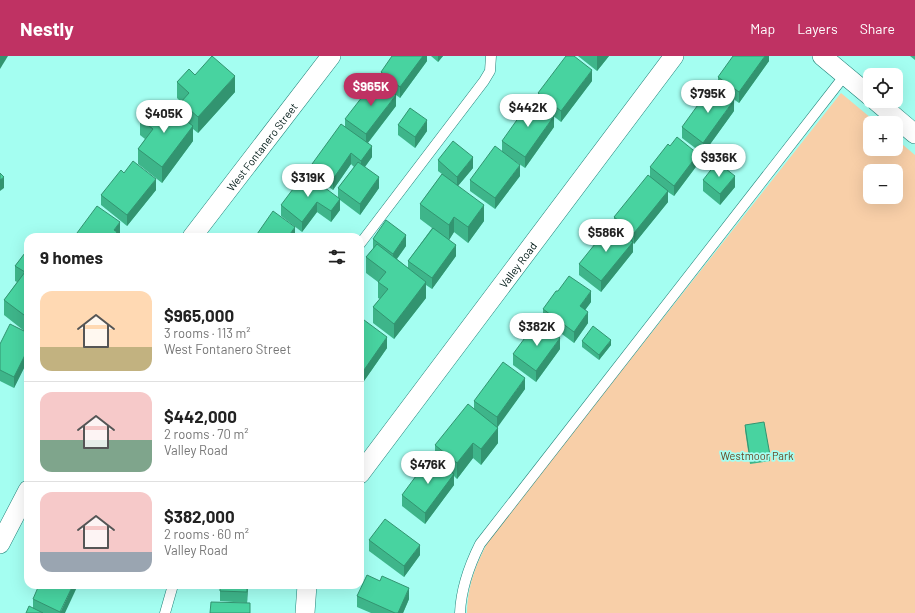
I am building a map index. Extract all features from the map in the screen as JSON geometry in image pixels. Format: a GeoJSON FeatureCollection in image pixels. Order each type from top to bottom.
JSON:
{"type":"FeatureCollection","features":[{"type":"Feature","properties":{"kind":"street","name":"West Fontanero Street"},"geometry":{"type":"LineString","coordinates":[[195,233],[331,56]]}},
{"type":"Feature","properties":{"kind":"street","name":"Valley Road"},"geometry":{"type":"LineString","coordinates":[[364,469],[674,56]]}},
{"type":"Feature","properties":{"kind":"street"},"geometry":{"type":"LineString","coordinates":[[822,56],[863,90]]}},
{"type":"Feature","properties":{"kind":"street"},"geometry":{"type":"LineString","coordinates":[[884,108],[915,134]]}},
{"type":"Feature","properties":{"kind":"street"},"geometry":{"type":"LineString","coordinates":[[0,544],[24,498]]}},
{"type":"Feature","properties":{"kind":"street"},"geometry":{"type":"LineString","coordinates":[[305,613],[307,589]]}},
{"type":"Feature","properties":{"kind":"lane"},"geometry":{"type":"LineString","coordinates":[[364,239],[484,81],[490,71],[491,56]]}},
{"type":"Feature","properties":{"kind":"lane"},"geometry":{"type":"LineString","coordinates":[[460,613],[461,596],[468,569],[480,544],[846,76]]}},
{"type":"Feature","properties":{"kind":"lane"},"geometry":{"type":"LineString","coordinates":[[165,613],[172,589]]}},
{"type":"Feature","properties":{"kind":"green space","name":"Westmoor Park"},"geometry":{"type":"Polygon","coordinates":[[[841,93],[869,116],[863,116],[863,156],[903,156],[903,145],[915,155],[915,613],[467,613],[471,582],[481,555],[491,536],[841,93]]]}},
{"type":"Feature","properties":{"kind":"building"},"geometry":{"type":"Polygon","coordinates":[[[212,56],[235,76],[198,117],[181,102],[189,93],[177,82],[189,69],[195,75],[212,56]]]}},
{"type":"Feature","properties":{"kind":"building"},"geometry":{"type":"Polygon","coordinates":[[[392,56],[423,56],[400,87],[381,72],[392,56]]]}},
{"type":"Feature","properties":{"kind":"building"},"geometry":{"type":"Polygon","coordinates":[[[566,56],[574,56],[592,70],[561,111],[538,93],[566,56]]]}},
{"type":"Feature","properties":{"kind":"building"},"geometry":{"type":"Polygon","coordinates":[[[733,56],[765,56],[739,92],[718,77],[733,56]]]}},
{"type":"Feature","properties":{"kind":"building"},"geometry":{"type":"Polygon","coordinates":[[[376,79],[396,95],[366,134],[345,119],[376,79]]]}},
{"type":"Feature","properties":{"kind":"building"},"geometry":{"type":"Polygon","coordinates":[[[713,84],[734,100],[703,143],[682,127],[713,84]]]}},
{"type":"Feature","properties":{"kind":"building"},"geometry":{"type":"Polygon","coordinates":[[[531,100],[554,116],[525,157],[502,141],[531,100]]]}},
{"type":"Feature","properties":{"kind":"building"},"geometry":{"type":"Polygon","coordinates":[[[163,103],[193,126],[162,167],[138,149],[153,129],[140,119],[148,108],[155,113],[163,103]]]}},
{"type":"Feature","properties":{"kind":"building"},"geometry":{"type":"Polygon","coordinates":[[[410,108],[427,120],[415,137],[398,125],[410,108]]]}},
{"type":"Feature","properties":{"kind":"building"},"geometry":{"type":"Polygon","coordinates":[[[341,124],[372,146],[361,161],[351,153],[333,179],[312,164],[341,124]]]}},
{"type":"Feature","properties":{"kind":"building"},"geometry":{"type":"Polygon","coordinates":[[[677,137],[698,154],[674,186],[650,167],[668,144],[670,146],[677,137]]]}},
{"type":"Feature","properties":{"kind":"building"},"geometry":{"type":"Polygon","coordinates":[[[453,141],[473,157],[457,177],[438,160],[453,141]]]}},
{"type":"Feature","properties":{"kind":"building"},"geometry":{"type":"Polygon","coordinates":[[[495,146],[520,165],[495,198],[470,180],[495,146]]]}},
{"type":"Feature","properties":{"kind":"building"},"geometry":{"type":"Polygon","coordinates":[[[133,161],[156,179],[127,215],[101,195],[121,170],[124,173],[133,161]]]}},
{"type":"Feature","properties":{"kind":"building"},"geometry":{"type":"Polygon","coordinates":[[[358,162],[379,177],[360,204],[338,188],[358,162]]]}},
{"type":"Feature","properties":{"kind":"building"},"geometry":{"type":"Polygon","coordinates":[[[717,162],[735,176],[720,194],[703,180],[717,162]]]}},
{"type":"Feature","properties":{"kind":"building"},"geometry":{"type":"Polygon","coordinates":[[[0,173],[4,177],[0,180],[0,173]]]}},
{"type":"Feature","properties":{"kind":"building"},"geometry":{"type":"Polygon","coordinates":[[[305,173],[340,199],[331,211],[317,202],[302,222],[281,205],[305,173]]]}},
{"type":"Feature","properties":{"kind":"building"},"geometry":{"type":"Polygon","coordinates":[[[442,174],[484,205],[468,227],[454,217],[449,225],[420,204],[442,174]]]}},
{"type":"Feature","properties":{"kind":"building"},"geometry":{"type":"Polygon","coordinates":[[[648,175],[668,191],[634,233],[614,217],[648,175]]]}},
{"type":"Feature","properties":{"kind":"building"},"geometry":{"type":"Polygon","coordinates":[[[97,206],[120,222],[114,230],[116,233],[77,233],[97,206]]]}},
{"type":"Feature","properties":{"kind":"building"},"geometry":{"type":"Polygon","coordinates":[[[273,211],[295,227],[291,233],[258,233],[273,211]]]}},
{"type":"Feature","properties":{"kind":"building"},"geometry":{"type":"Polygon","coordinates":[[[386,220],[406,235],[393,254],[373,239],[386,220]]]}},
{"type":"Feature","properties":{"kind":"building"},"geometry":{"type":"Polygon","coordinates":[[[611,224],[633,242],[601,281],[579,264],[611,224]]]}},
{"type":"Feature","properties":{"kind":"building"},"geometry":{"type":"Polygon","coordinates":[[[433,228],[456,245],[432,278],[408,261],[433,228]]]}},
{"type":"Feature","properties":{"kind":"building"},"geometry":{"type":"Polygon","coordinates":[[[377,244],[426,282],[394,324],[373,307],[388,289],[378,282],[386,272],[366,257],[377,244]]]}},
{"type":"Feature","properties":{"kind":"building"},"geometry":{"type":"Polygon","coordinates":[[[24,254],[24,271],[15,266],[24,254]]]}},
{"type":"Feature","properties":{"kind":"building"},"geometry":{"type":"Polygon","coordinates":[[[24,273],[24,315],[4,300],[24,273]]]}},
{"type":"Feature","properties":{"kind":"building"},"geometry":{"type":"Polygon","coordinates":[[[569,276],[591,291],[580,306],[588,312],[574,332],[543,309],[569,276]]]}},
{"type":"Feature","properties":{"kind":"building"},"geometry":{"type":"Polygon","coordinates":[[[364,320],[387,337],[364,370],[364,320]]]}},
{"type":"Feature","properties":{"kind":"building"},"geometry":{"type":"Polygon","coordinates":[[[539,323],[560,338],[536,371],[513,354],[530,331],[532,332],[539,323]]]}},
{"type":"Feature","properties":{"kind":"building"},"geometry":{"type":"Polygon","coordinates":[[[10,324],[24,331],[24,357],[14,377],[0,370],[0,344],[10,324]]]}},
{"type":"Feature","properties":{"kind":"building"},"geometry":{"type":"Polygon","coordinates":[[[593,326],[611,340],[599,355],[582,341],[593,326]]]}},
{"type":"Feature","properties":{"kind":"building"},"geometry":{"type":"Polygon","coordinates":[[[503,362],[525,378],[497,417],[474,401],[503,362]]]}},
{"type":"Feature","properties":{"kind":"building"},"geometry":{"type":"Polygon","coordinates":[[[468,404],[498,428],[481,449],[473,443],[457,463],[435,445],[468,404]]]}},
{"type":"Feature","properties":{"kind":"building"},"geometry":{"type":"Polygon","coordinates":[[[764,422],[770,455],[750,458],[745,425],[764,422]]]}},
{"type":"Feature","properties":{"kind":"building"},"geometry":{"type":"Polygon","coordinates":[[[430,457],[454,474],[425,513],[402,495],[430,457]]]}},
{"type":"Feature","properties":{"kind":"building"},"geometry":{"type":"Polygon","coordinates":[[[385,519],[420,545],[404,566],[369,540],[385,519]]]}},
{"type":"Feature","properties":{"kind":"building"},"geometry":{"type":"Polygon","coordinates":[[[367,575],[380,581],[382,576],[409,588],[398,613],[357,596],[360,589],[364,589],[364,581],[367,575]]]}},
{"type":"Feature","properties":{"kind":"building"},"geometry":{"type":"Polygon","coordinates":[[[37,589],[71,589],[60,612],[33,599],[37,589]]]}},
{"type":"Feature","properties":{"kind":"building"},"geometry":{"type":"Polygon","coordinates":[[[220,589],[247,589],[247,592],[220,591],[220,589]]]}},
{"type":"Feature","properties":{"kind":"building"},"geometry":{"type":"Polygon","coordinates":[[[211,602],[250,603],[250,613],[210,613],[211,602]]]}},
{"type":"Feature","properties":{"kind":"building"},"geometry":{"type":"Polygon","coordinates":[[[29,606],[43,613],[26,613],[29,606]]]}}]}
